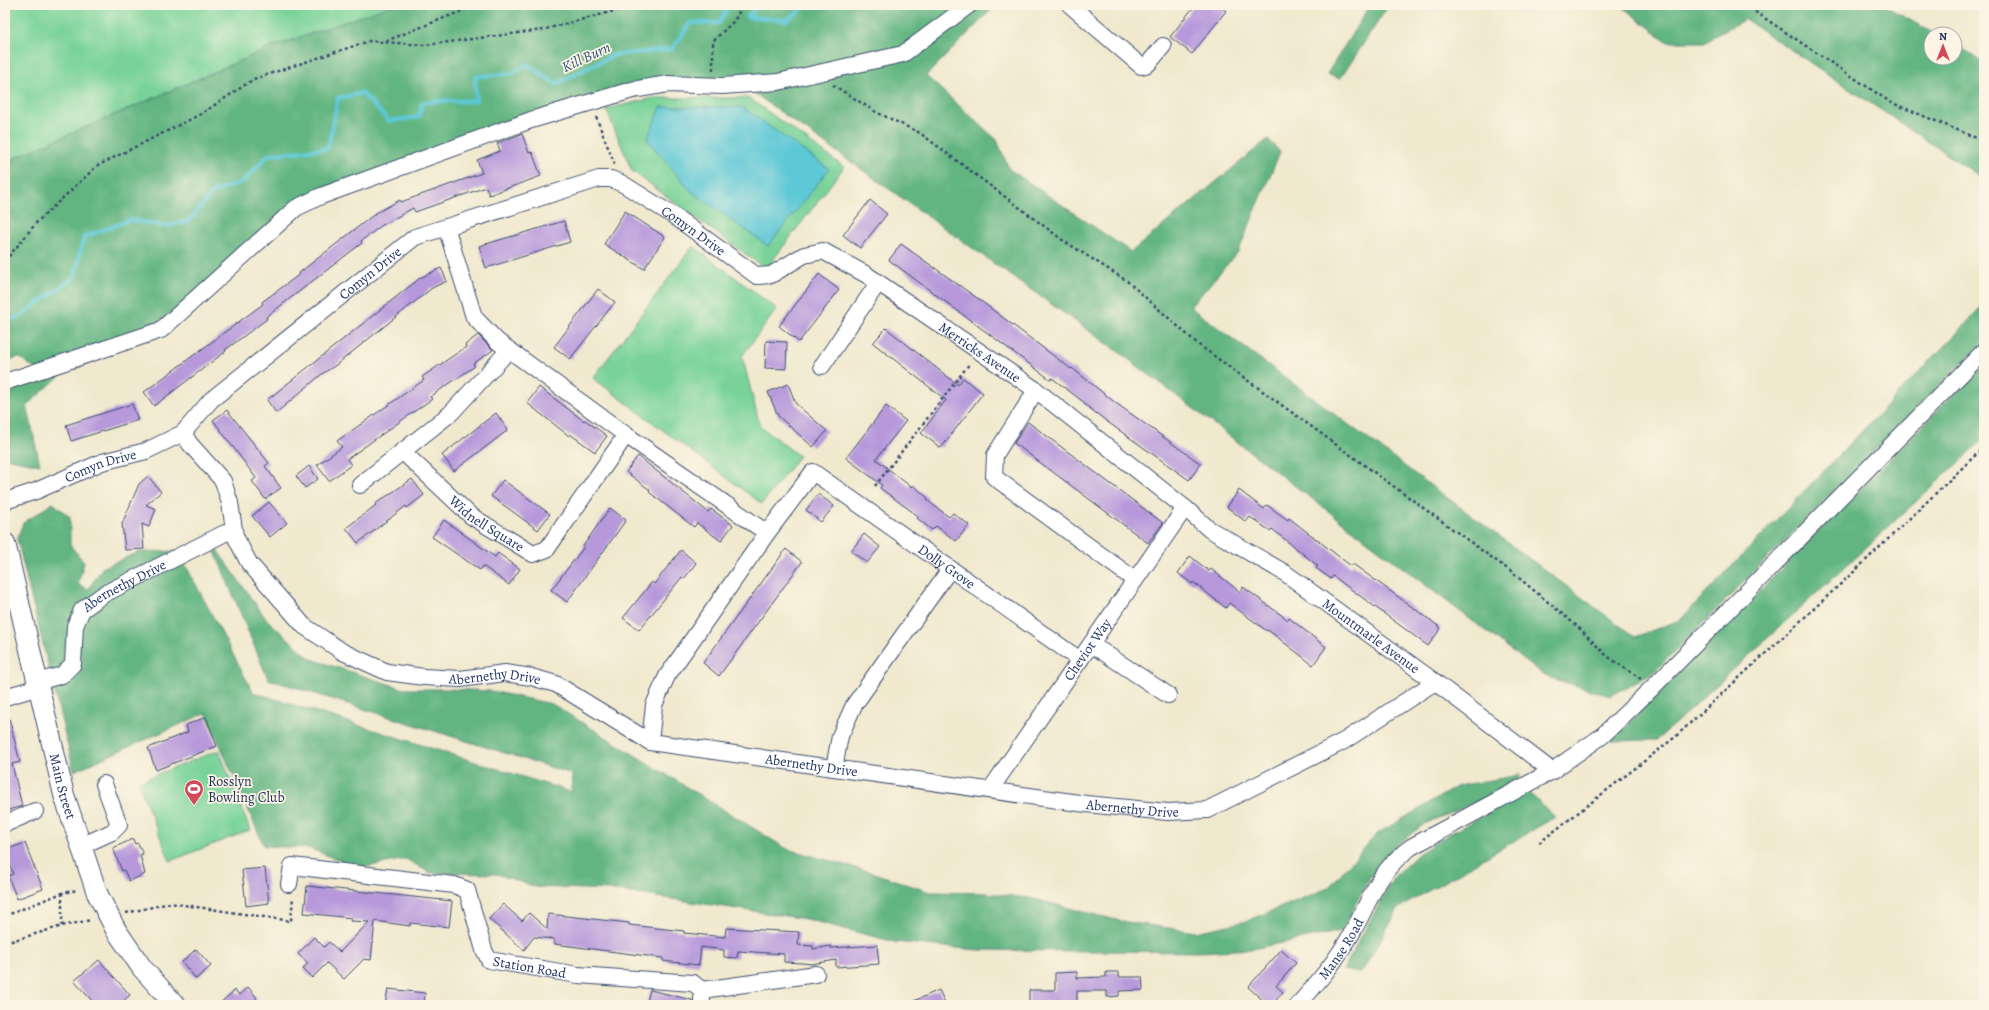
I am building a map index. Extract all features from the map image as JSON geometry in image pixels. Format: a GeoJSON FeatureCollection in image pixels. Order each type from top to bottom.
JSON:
{"type":"FeatureCollection","features":[{"type":"Feature","properties":{"kind":"main road","name":"Main Street"},"geometry":{"type":"LineString","coordinates":[[5,543],[64,795],[96,890],[116,930],[142,968],[175,1005]]}},
{"type":"Feature","properties":{"kind":"street"},"geometry":{"type":"LineString","coordinates":[[5,382],[161,330],[296,208],[321,196],[531,120],[632,90],[668,84],[722,86],[778,82],[903,54],[969,5]]}},
{"type":"Feature","properties":{"kind":"street"},"geometry":{"type":"LineString","coordinates":[[1070,5],[1141,66],[1148,64],[1163,46]]}},
{"type":"Feature","properties":{"kind":"street","name":"Comyn Drive"},"geometry":{"type":"LineString","coordinates":[[5,502],[36,491],[102,462],[146,451],[182,433],[211,400],[415,237],[599,180],[611,179],[623,184],[674,216],[757,276]]}},
{"type":"Feature","properties":{"kind":"street"},"geometry":{"type":"LineString","coordinates":[[446,227],[474,317],[497,341],[626,435],[767,533],[667,676],[654,705],[650,742]]}},
{"type":"Feature","properties":{"kind":"street","name":"Merricks Avenue"},"geometry":{"type":"LineString","coordinates":[[757,276],[771,275],[804,255],[823,251],[878,283],[1036,390],[1185,508]]}},
{"type":"Feature","properties":{"kind":"street"},"geometry":{"type":"LineString","coordinates":[[822,366],[878,283]]}},
{"type":"Feature","properties":{"kind":"street"},"geometry":{"type":"LineString","coordinates":[[360,485],[451,413],[509,350]]}},
{"type":"Feature","properties":{"kind":"street","name":"Manse Road"},"geometry":{"type":"LineString","coordinates":[[1298,1005],[1328,971],[1359,919],[1376,886],[1395,859],[1411,847],[1552,771],[1602,736],[1653,687],[1984,350]]}},
{"type":"Feature","properties":{"kind":"street"},"geometry":{"type":"LineString","coordinates":[[1036,390],[995,455],[994,476],[1135,580]]}},
{"type":"Feature","properties":{"kind":"street","name":"Abernethy Drive"},"geometry":{"type":"LineString","coordinates":[[182,433],[223,481],[230,503],[233,529],[249,563],[304,626],[343,652],[387,672],[424,677],[460,679],[505,673],[531,677],[556,684],[650,742],[1086,804],[1168,812],[1207,810],[1344,741],[1435,682]]}},
{"type":"Feature","properties":{"kind":"street","name":"Widnell Square"},"geometry":{"type":"LineString","coordinates":[[402,452],[471,516],[533,554],[547,549],[626,435]]}},
{"type":"Feature","properties":{"kind":"street","name":"Dolly Grove"},"geometry":{"type":"LineString","coordinates":[[767,533],[813,472],[1080,660]]}},
{"type":"Feature","properties":{"kind":"street","name":"Cheviot Way"},"geometry":{"type":"LineString","coordinates":[[990,790],[1185,508]]}},
{"type":"Feature","properties":{"kind":"street","name":"Mountmarle Avenue"},"geometry":{"type":"LineString","coordinates":[[1185,508],[1209,529],[1285,573],[1435,682],[1552,771]]}},
{"type":"Feature","properties":{"kind":"street","name":"Abernethy Drive"},"geometry":{"type":"LineString","coordinates":[[5,697],[62,675],[74,664],[75,626],[82,610],[104,594],[233,529]]}},
{"type":"Feature","properties":{"kind":"street"},"geometry":{"type":"LineString","coordinates":[[834,768],[840,736],[854,705],[950,569]]}},
{"type":"Feature","properties":{"kind":"street"},"geometry":{"type":"LineString","coordinates":[[1091,644],[1168,695]]}},
{"type":"Feature","properties":{"kind":"street"},"geometry":{"type":"LineString","coordinates":[[80,846],[112,832],[120,825],[104,784]]}},
{"type":"Feature","properties":{"kind":"street"},"geometry":{"type":"LineString","coordinates":[[5,824],[35,811]]}},
{"type":"Feature","properties":{"kind":"street","name":"Station Road"},"geometry":{"type":"LineString","coordinates":[[289,884],[292,866],[454,885],[467,890],[484,950],[489,960],[578,975],[693,983],[702,998]]}},
{"type":"Feature","properties":{"kind":"street"},"geometry":{"type":"LineString","coordinates":[[702,998],[816,974]]}},
{"type":"Feature","properties":{"kind":"path"},"geometry":{"type":"LineString","coordinates":[[385,42],[477,5]]}},
{"type":"Feature","properties":{"kind":"path"},"geometry":{"type":"LineString","coordinates":[[5,261],[37,222],[97,166],[201,114],[254,79],[369,40],[425,45],[542,30],[637,5]]}},
{"type":"Feature","properties":{"kind":"path"},"geometry":{"type":"LineString","coordinates":[[722,86],[712,69],[713,40],[734,21],[743,5]]}},
{"type":"Feature","properties":{"kind":"path"},"geometry":{"type":"LineString","coordinates":[[1745,5],[1890,102],[1979,139],[1984,144]]}},
{"type":"Feature","properties":{"kind":"path"},"geometry":{"type":"LineString","coordinates":[[813,74],[876,112],[920,133],[1064,240],[1127,281],[1199,345],[1513,573],[1578,627],[1607,656],[1653,687]]}},
{"type":"Feature","properties":{"kind":"path"},"geometry":{"type":"LineString","coordinates":[[596,117],[623,184]]}},
{"type":"Feature","properties":{"kind":"path"},"geometry":{"type":"LineString","coordinates":[[875,486],[979,352]]}},
{"type":"Feature","properties":{"kind":"path"},"geometry":{"type":"LineString","coordinates":[[1539,843],[1674,738],[1859,567],[1984,447]]}},
{"type":"Feature","properties":{"kind":"path"},"geometry":{"type":"LineString","coordinates":[[125,913],[170,903],[290,921],[294,893],[289,884]]}},
{"type":"Feature","properties":{"kind":"path"},"geometry":{"type":"LineString","coordinates":[[5,916],[62,893],[96,890]]}},
{"type":"Feature","properties":{"kind":"path"},"geometry":{"type":"LineString","coordinates":[[62,893],[62,926]]}},
{"type":"Feature","properties":{"kind":"path"},"geometry":{"type":"LineString","coordinates":[[5,943],[62,926],[94,919]]}},
{"type":"Feature","properties":{"kind":"green space"},"geometry":{"type":"Polygon","coordinates":[[[5,5],[396,5],[272,47],[5,162],[5,5]]]}},
{"type":"Feature","properties":{"kind":"green space"},"geometry":{"type":"Polygon","coordinates":[[[393,5],[996,5],[926,76],[997,140],[1009,169],[1131,252],[1268,139],[1280,152],[1238,252],[1190,307],[1635,637],[1680,620],[1984,305],[1984,341],[1652,674],[1610,696],[1545,676],[1123,355],[737,81],[638,84],[299,203],[181,307],[95,360],[61,375],[27,405],[40,465],[5,458],[5,394],[45,376],[19,357],[5,361],[5,162],[272,47],[393,5]]]}},
{"type":"Feature","properties":{"kind":"green space"},"geometry":{"type":"Polygon","coordinates":[[[1370,5],[1389,5],[1340,79],[1327,74],[1370,5]]]}},
{"type":"Feature","properties":{"kind":"green space"},"geometry":{"type":"Polygon","coordinates":[[[1620,5],[1883,5],[1923,27],[1923,66],[1963,66],[1963,50],[1984,62],[1984,179],[1745,19],[1704,42],[1668,42],[1620,5]]]}},
{"type":"Feature","properties":{"kind":"green space"},"geometry":{"type":"Polygon","coordinates":[[[654,98],[749,98],[844,167],[766,269],[632,171],[606,109],[654,98]]]}},
{"type":"Feature","properties":{"kind":"green space"},"geometry":{"type":"Polygon","coordinates":[[[693,246],[777,309],[742,356],[760,426],[799,456],[762,504],[593,378],[693,246]]]}},
{"type":"Feature","properties":{"kind":"green space"},"geometry":{"type":"Polygon","coordinates":[[[1984,367],[1984,439],[1657,740],[1611,741],[1953,395],[1984,367]]]}},
{"type":"Feature","properties":{"kind":"green space"},"geometry":{"type":"Polygon","coordinates":[[[53,503],[70,517],[70,545],[84,562],[78,584],[88,590],[102,568],[139,552],[178,551],[253,692],[571,792],[572,774],[268,679],[210,540],[266,619],[311,659],[404,689],[491,691],[552,704],[787,849],[874,873],[930,892],[986,893],[1029,898],[1120,921],[1196,932],[1247,921],[1328,888],[1377,834],[1458,786],[1520,775],[1519,784],[1424,824],[1398,844],[1368,880],[1342,931],[1252,949],[1200,952],[977,950],[895,942],[806,919],[611,890],[536,887],[497,874],[430,873],[406,859],[360,868],[308,848],[264,846],[206,713],[74,771],[17,539],[23,523],[53,503]]]}},
{"type":"Feature","properties":{"kind":"green space","name":"Rosslyn Bowling Club"},"geometry":{"type":"Polygon","coordinates":[[[219,750],[250,830],[170,861],[138,782],[219,750]]]}},
{"type":"Feature","properties":{"kind":"green space"},"geometry":{"type":"Polygon","coordinates":[[[1528,792],[1555,817],[1399,908],[1361,973],[1343,970],[1394,877],[1418,854],[1449,834],[1528,792]]]}},
{"type":"Feature","properties":{"kind":"water"},"geometry":{"type":"Polygon","coordinates":[[[661,107],[742,107],[829,169],[768,246],[691,191],[647,139],[661,107]]]}},
{"type":"Feature","properties":{"kind":"building"},"geometry":{"type":"Polygon","coordinates":[[[1195,5],[1219,5],[1226,11],[1192,54],[1170,37],[1195,5]]]}},
{"type":"Feature","properties":{"kind":"building"},"geometry":{"type":"Polygon","coordinates":[[[522,134],[529,153],[532,152],[541,176],[489,195],[486,187],[415,212],[413,208],[381,226],[361,241],[362,243],[266,317],[267,319],[154,406],[144,392],[263,304],[262,302],[300,274],[299,273],[376,213],[400,200],[401,202],[482,173],[477,160],[500,151],[497,143],[522,134]]]}},
{"type":"Feature","properties":{"kind":"building"},"geometry":{"type":"Polygon","coordinates":[[[870,200],[887,214],[860,248],[843,235],[870,200]]]}},
{"type":"Feature","properties":{"kind":"building"},"geometry":{"type":"Polygon","coordinates":[[[625,211],[665,237],[644,269],[604,244],[625,211]]]}},
{"type":"Feature","properties":{"kind":"building"},"geometry":{"type":"Polygon","coordinates":[[[564,221],[570,242],[486,268],[479,246],[564,221]]]}},
{"type":"Feature","properties":{"kind":"building"},"geometry":{"type":"Polygon","coordinates":[[[901,244],[977,298],[1071,369],[1072,368],[1113,401],[1201,464],[1189,480],[1109,423],[1052,378],[1051,380],[889,260],[901,244]]]}},
{"type":"Feature","properties":{"kind":"building"},"geometry":{"type":"Polygon","coordinates":[[[441,268],[447,281],[432,288],[336,365],[322,374],[276,413],[267,400],[420,278],[441,268]]]}},
{"type":"Feature","properties":{"kind":"building"},"geometry":{"type":"Polygon","coordinates":[[[819,274],[839,290],[799,342],[779,326],[819,274]]]}},
{"type":"Feature","properties":{"kind":"building"},"geometry":{"type":"Polygon","coordinates":[[[598,289],[615,302],[570,359],[554,347],[598,289]]]}},
{"type":"Feature","properties":{"kind":"building"},"geometry":{"type":"Polygon","coordinates":[[[886,328],[958,385],[963,378],[983,393],[941,448],[921,433],[946,400],[873,343],[886,328]]]}},
{"type":"Feature","properties":{"kind":"building"},"geometry":{"type":"Polygon","coordinates":[[[478,335],[493,350],[473,364],[475,366],[430,397],[432,399],[347,459],[351,465],[329,481],[317,465],[342,447],[337,441],[424,380],[422,377],[466,347],[465,345],[478,335]]]}},
{"type":"Feature","properties":{"kind":"building"},"geometry":{"type":"Polygon","coordinates":[[[766,341],[787,342],[786,369],[765,368],[766,341]]]}},
{"type":"Feature","properties":{"kind":"building"},"geometry":{"type":"Polygon","coordinates":[[[788,384],[796,404],[827,431],[813,447],[778,416],[768,392],[788,384]]]}},
{"type":"Feature","properties":{"kind":"building"},"geometry":{"type":"Polygon","coordinates":[[[539,387],[584,421],[585,420],[607,436],[595,452],[570,434],[569,436],[527,403],[539,387]]]}},
{"type":"Feature","properties":{"kind":"building"},"geometry":{"type":"Polygon","coordinates":[[[132,404],[138,420],[71,441],[66,425],[132,404]]]}},
{"type":"Feature","properties":{"kind":"building"},"geometry":{"type":"Polygon","coordinates":[[[886,406],[906,421],[876,459],[911,487],[913,485],[928,498],[927,500],[949,517],[953,513],[969,525],[956,541],[936,526],[932,530],[917,518],[918,516],[880,488],[882,485],[846,458],[886,406]]]}},
{"type":"Feature","properties":{"kind":"building"},"geometry":{"type":"Polygon","coordinates":[[[227,410],[269,463],[265,466],[281,488],[265,499],[252,481],[256,478],[213,420],[227,410]]]}},
{"type":"Feature","properties":{"kind":"building"},"geometry":{"type":"Polygon","coordinates":[[[496,413],[508,430],[454,471],[442,455],[496,413]]]}},
{"type":"Feature","properties":{"kind":"building"},"geometry":{"type":"Polygon","coordinates":[[[1028,422],[1163,523],[1148,543],[1014,443],[1028,422]]]}},
{"type":"Feature","properties":{"kind":"building"},"geometry":{"type":"Polygon","coordinates":[[[638,456],[708,512],[711,509],[733,525],[721,541],[697,523],[694,527],[626,472],[638,456]]]}},
{"type":"Feature","properties":{"kind":"building"},"geometry":{"type":"Polygon","coordinates":[[[309,466],[318,479],[305,488],[296,476],[309,466]]]}},
{"type":"Feature","properties":{"kind":"building"},"geometry":{"type":"Polygon","coordinates":[[[148,476],[161,492],[146,505],[156,509],[149,527],[142,524],[144,549],[125,550],[122,524],[139,484],[148,476]]]}},
{"type":"Feature","properties":{"kind":"building"},"geometry":{"type":"Polygon","coordinates":[[[412,479],[424,495],[407,508],[406,506],[358,543],[346,528],[376,505],[375,504],[412,479]]]}},
{"type":"Feature","properties":{"kind":"building"},"geometry":{"type":"Polygon","coordinates":[[[503,480],[550,514],[538,530],[491,496],[503,480]]]}},
{"type":"Feature","properties":{"kind":"building"},"geometry":{"type":"Polygon","coordinates":[[[1239,490],[1264,509],[1267,505],[1288,520],[1289,518],[1351,566],[1353,564],[1441,628],[1428,646],[1333,576],[1331,579],[1316,568],[1318,566],[1272,529],[1270,531],[1250,517],[1246,522],[1227,507],[1239,490]]]}},
{"type":"Feature","properties":{"kind":"building"},"geometry":{"type":"Polygon","coordinates":[[[818,494],[834,506],[821,522],[806,510],[818,494]]]}},
{"type":"Feature","properties":{"kind":"building"},"geometry":{"type":"Polygon","coordinates":[[[269,502],[287,523],[270,537],[252,516],[269,502]]]}},
{"type":"Feature","properties":{"kind":"building"},"geometry":{"type":"Polygon","coordinates":[[[610,508],[626,520],[567,602],[551,590],[584,547],[583,546],[610,508]]]}},
{"type":"Feature","properties":{"kind":"building"},"geometry":{"type":"Polygon","coordinates":[[[444,520],[495,557],[498,553],[520,569],[509,585],[483,566],[480,570],[432,537],[444,520]]]}},
{"type":"Feature","properties":{"kind":"building"},"geometry":{"type":"Polygon","coordinates":[[[864,534],[880,547],[867,563],[851,551],[864,534]]]}},
{"type":"Feature","properties":{"kind":"building"},"geometry":{"type":"Polygon","coordinates":[[[786,549],[802,562],[719,676],[703,663],[786,549]]]}},
{"type":"Feature","properties":{"kind":"building"},"geometry":{"type":"Polygon","coordinates":[[[681,550],[696,563],[684,579],[682,577],[639,630],[623,618],[652,582],[654,584],[681,550]]]}},
{"type":"Feature","properties":{"kind":"building"},"geometry":{"type":"Polygon","coordinates":[[[1190,556],[1209,571],[1211,569],[1240,592],[1243,587],[1288,620],[1289,618],[1326,647],[1313,665],[1268,630],[1267,631],[1229,603],[1226,608],[1193,582],[1192,584],[1178,573],[1190,556]]]}},
{"type":"Feature","properties":{"kind":"building"},"geometry":{"type":"Polygon","coordinates":[[[206,717],[217,746],[156,770],[148,748],[188,732],[186,725],[206,717]]]}},
{"type":"Feature","properties":{"kind":"building"},"geometry":{"type":"Polygon","coordinates":[[[5,718],[9,718],[20,762],[12,764],[22,806],[5,811],[5,718]]]}},
{"type":"Feature","properties":{"kind":"building"},"geometry":{"type":"Polygon","coordinates":[[[133,839],[135,844],[138,843],[143,854],[140,855],[145,874],[129,881],[124,870],[122,871],[113,848],[133,839]]]}},
{"type":"Feature","properties":{"kind":"building"},"geometry":{"type":"Polygon","coordinates":[[[25,843],[43,889],[17,899],[8,876],[13,874],[5,850],[25,843]]]}},
{"type":"Feature","properties":{"kind":"building"},"geometry":{"type":"Polygon","coordinates":[[[265,868],[269,903],[246,906],[242,870],[265,868]]]}},
{"type":"Feature","properties":{"kind":"building"},"geometry":{"type":"Polygon","coordinates":[[[307,886],[452,901],[449,927],[410,923],[410,926],[375,921],[371,960],[364,959],[344,979],[327,963],[312,978],[303,969],[308,963],[298,954],[314,937],[324,947],[329,942],[340,952],[369,922],[350,921],[352,918],[304,913],[307,886]]]}},
{"type":"Feature","properties":{"kind":"building"},"geometry":{"type":"Polygon","coordinates":[[[503,904],[522,921],[529,913],[547,929],[548,914],[629,923],[629,925],[725,937],[726,928],[799,932],[798,945],[813,946],[813,949],[831,946],[831,948],[877,945],[879,964],[836,967],[836,960],[812,964],[784,962],[784,954],[738,951],[737,958],[724,957],[724,950],[701,947],[699,965],[663,961],[663,958],[554,944],[554,939],[534,937],[524,950],[489,919],[503,904]]]}},
{"type":"Feature","properties":{"kind":"building"},"geometry":{"type":"Polygon","coordinates":[[[196,949],[211,966],[196,979],[182,962],[196,949]]]}},
{"type":"Feature","properties":{"kind":"building"},"geometry":{"type":"Polygon","coordinates":[[[1281,950],[1296,963],[1276,986],[1283,992],[1272,1005],[1268,1005],[1248,987],[1281,950]]]}},
{"type":"Feature","properties":{"kind":"building"},"geometry":{"type":"Polygon","coordinates":[[[99,960],[130,995],[119,1005],[96,1005],[74,981],[99,960]]]}},
{"type":"Feature","properties":{"kind":"building"},"geometry":{"type":"Polygon","coordinates":[[[1077,972],[1077,978],[1106,977],[1106,972],[1119,972],[1119,977],[1142,977],[1143,990],[1119,991],[1119,996],[1107,997],[1107,991],[1077,991],[1077,1005],[1029,1005],[1029,990],[1055,990],[1055,973],[1077,972]]]}},
{"type":"Feature","properties":{"kind":"building"},"geometry":{"type":"Polygon","coordinates":[[[248,987],[257,998],[249,1005],[218,1005],[235,990],[239,995],[248,987]]]}},
{"type":"Feature","properties":{"kind":"building"},"geometry":{"type":"Polygon","coordinates":[[[388,989],[425,993],[424,1005],[385,1005],[388,989]]]}},
{"type":"Feature","properties":{"kind":"building"},"geometry":{"type":"Polygon","coordinates":[[[650,990],[692,1000],[692,1005],[646,1005],[650,990]]]}},
{"type":"Feature","properties":{"kind":"building"},"geometry":{"type":"Polygon","coordinates":[[[939,990],[946,1005],[905,1005],[939,990]]]}},
{"type":"Feature","properties":{"kind":"waterway","name":"Kill Burn"},"geometry":{"type":"LineString","coordinates":[[5,317],[16,319],[74,278],[84,237],[130,220],[167,226],[189,221],[213,192],[244,181],[268,155],[328,148],[338,98],[362,93],[389,121],[419,117],[422,103],[438,101],[476,101],[475,77],[513,73],[527,64],[556,84],[614,55],[672,49],[690,23],[719,23],[729,5]]}},
{"type":"Feature","properties":{"kind":"waterway","name":"Kill Burn"},"geometry":{"type":"LineString","coordinates":[[758,5],[747,17],[787,20],[807,5]]}},
{"type":"Feature","properties":{"kind":"place","name":"Rosslyn Bowling Club"},"geometry":{"type":"Point","coordinates":[194,806]}}]}
